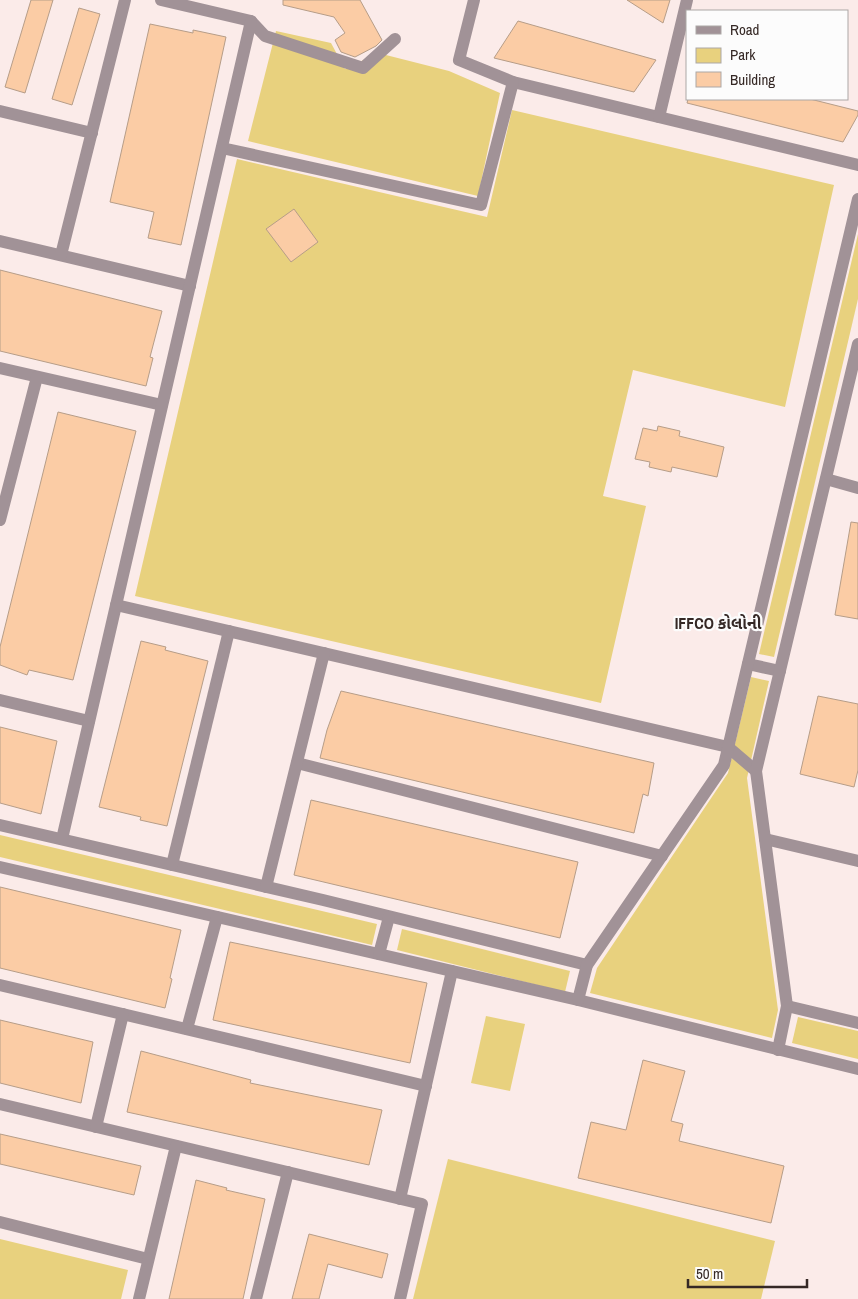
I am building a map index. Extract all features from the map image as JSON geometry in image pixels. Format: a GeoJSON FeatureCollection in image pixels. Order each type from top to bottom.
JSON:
{"type":"FeatureCollection","features":[{"type":"Feature","properties":{"kind":"street"},"geometry":{"type":"LineString","coordinates":[[61,256],[125,0]]}},
{"type":"Feature","properties":{"kind":"street"},"geometry":{"type":"LineString","coordinates":[[162,0],[251,21],[265,36],[363,68],[395,39]]}},
{"type":"Feature","properties":{"kind":"street"},"geometry":{"type":"LineString","coordinates":[[474,0],[459,60],[513,82],[858,165]]}},
{"type":"Feature","properties":{"kind":"street"},"geometry":{"type":"LineString","coordinates":[[659,117],[687,0]]}},
{"type":"Feature","properties":{"kind":"street"},"geometry":{"type":"LineString","coordinates":[[62,840],[251,21]]}},
{"type":"Feature","properties":{"kind":"street"},"geometry":{"type":"LineString","coordinates":[[222,148],[481,205],[513,82]]}},
{"type":"Feature","properties":{"kind":"street"},"geometry":{"type":"LineString","coordinates":[[0,111],[92,133]]}},
{"type":"Feature","properties":{"kind":"street"},"geometry":{"type":"LineString","coordinates":[[578,1000],[587,965],[724,765],[858,199]]}},
{"type":"Feature","properties":{"kind":"street"},"geometry":{"type":"LineString","coordinates":[[0,241],[190,286]]}},
{"type":"Feature","properties":{"kind":"street"},"geometry":{"type":"LineString","coordinates":[[778,1050],[787,1006],[756,771],[858,344]]}},
{"type":"Feature","properties":{"kind":"street"},"geometry":{"type":"LineString","coordinates":[[0,368],[162,406]]}},
{"type":"Feature","properties":{"kind":"street"},"geometry":{"type":"LineString","coordinates":[[0,520],[37,377]]}},
{"type":"Feature","properties":{"kind":"street"},"geometry":{"type":"LineString","coordinates":[[826,479],[858,488]]}},
{"type":"Feature","properties":{"kind":"street"},"geometry":{"type":"LineString","coordinates":[[116,605],[728,747],[756,771]]}},
{"type":"Feature","properties":{"kind":"street"},"geometry":{"type":"LineString","coordinates":[[172,865],[230,631]]}},
{"type":"Feature","properties":{"kind":"street"},"geometry":{"type":"LineString","coordinates":[[266,887],[324,653]]}},
{"type":"Feature","properties":{"kind":"street"},"geometry":{"type":"LineString","coordinates":[[748,664],[780,671]]}},
{"type":"Feature","properties":{"kind":"street"},"geometry":{"type":"LineString","coordinates":[[0,700],[89,721]]}},
{"type":"Feature","properties":{"kind":"street"},"geometry":{"type":"LineString","coordinates":[[297,763],[662,856]]}},
{"type":"Feature","properties":{"kind":"street"},"geometry":{"type":"LineString","coordinates":[[0,825],[587,965]]}},
{"type":"Feature","properties":{"kind":"street"},"geometry":{"type":"LineString","coordinates":[[765,840],[858,861]]}},
{"type":"Feature","properties":{"kind":"street"},"geometry":{"type":"LineString","coordinates":[[0,866],[578,1000],[858,1069]]}},
{"type":"Feature","properties":{"kind":"street"},"geometry":{"type":"LineString","coordinates":[[187,1029],[216,917]]}},
{"type":"Feature","properties":{"kind":"street"},"geometry":{"type":"LineString","coordinates":[[379,954],[389,917]]}},
{"type":"Feature","properties":{"kind":"street"},"geometry":{"type":"LineString","coordinates":[[400,1199],[452,971]]}},
{"type":"Feature","properties":{"kind":"street"},"geometry":{"type":"LineString","coordinates":[[0,985],[426,1086]]}},
{"type":"Feature","properties":{"kind":"street"},"geometry":{"type":"LineString","coordinates":[[787,1006],[858,1023]]}},
{"type":"Feature","properties":{"kind":"street"},"geometry":{"type":"LineString","coordinates":[[96,1127],[123,1014]]}},
{"type":"Feature","properties":{"kind":"street"},"geometry":{"type":"LineString","coordinates":[[0,1104],[422,1204],[400,1299]]}},
{"type":"Feature","properties":{"kind":"street"},"geometry":{"type":"LineString","coordinates":[[139,1299],[176,1146]]}},
{"type":"Feature","properties":{"kind":"street"},"geometry":{"type":"LineString","coordinates":[[256,1299],[288,1172]]}},
{"type":"Feature","properties":{"kind":"street"},"geometry":{"type":"LineString","coordinates":[[0,1222],[148,1259]]}},
{"type":"Feature","properties":{"kind":"green space"},"geometry":{"type":"Polygon","coordinates":[[[276,31],[331,43],[345,69],[378,53],[449,71],[500,93],[478,196],[248,141],[276,31]]]}},
{"type":"Feature","properties":{"kind":"green space"},"geometry":{"type":"Polygon","coordinates":[[[512,110],[834,185],[785,407],[633,370],[603,496],[646,506],[601,703],[135,596],[237,159],[487,217],[512,110]]]}},
{"type":"Feature","properties":{"kind":"green space"},"geometry":{"type":"Polygon","coordinates":[[[858,234],[858,299],[774,657],[759,654],[858,234]]]}},
{"type":"Feature","properties":{"kind":"green space"},"geometry":{"type":"Polygon","coordinates":[[[751,677],[769,681],[747,778],[778,1010],[772,1038],[590,993],[597,968],[728,773],[751,677]]]}},
{"type":"Feature","properties":{"kind":"green space"},"geometry":{"type":"Polygon","coordinates":[[[0,835],[377,924],[372,945],[0,857],[0,835]]]}},
{"type":"Feature","properties":{"kind":"green space"},"geometry":{"type":"Polygon","coordinates":[[[402,929],[570,971],[565,992],[397,950],[402,929]]]}},
{"type":"Feature","properties":{"kind":"green space"},"geometry":{"type":"Polygon","coordinates":[[[486,1016],[525,1024],[510,1091],[471,1083],[486,1016]]]}},
{"type":"Feature","properties":{"kind":"green space"},"geometry":{"type":"Polygon","coordinates":[[[798,1017],[858,1031],[858,1059],[792,1043],[798,1017]]]}},
{"type":"Feature","properties":{"kind":"green space"},"geometry":{"type":"Polygon","coordinates":[[[448,1159],[775,1241],[761,1299],[413,1299],[448,1159]]]}},
{"type":"Feature","properties":{"kind":"green space"},"geometry":{"type":"Polygon","coordinates":[[[0,1239],[128,1270],[121,1299],[0,1299],[0,1239]]]}},
{"type":"Feature","properties":{"kind":"building"},"geometry":{"type":"Polygon","coordinates":[[[31,0],[53,0],[25,93],[5,87],[31,0]]]}},
{"type":"Feature","properties":{"kind":"building"},"geometry":{"type":"Polygon","coordinates":[[[283,0],[360,0],[382,40],[376,46],[355,57],[341,52],[335,40],[345,33],[334,17],[283,5],[283,0]]]}},
{"type":"Feature","properties":{"kind":"building"},"geometry":{"type":"Polygon","coordinates":[[[627,0],[670,0],[663,23],[627,0]]]}},
{"type":"Feature","properties":{"kind":"building"},"geometry":{"type":"Polygon","coordinates":[[[79,8],[100,14],[72,105],[52,99],[79,8]]]}},
{"type":"Feature","properties":{"kind":"building"},"geometry":{"type":"Polygon","coordinates":[[[518,21],[656,60],[634,92],[494,58],[518,21]]]}},
{"type":"Feature","properties":{"kind":"building"},"geometry":{"type":"Polygon","coordinates":[[[150,24],[193,33],[193,30],[226,37],[181,245],[148,238],[154,212],[110,202],[150,24]]]}},
{"type":"Feature","properties":{"kind":"building"},"geometry":{"type":"Polygon","coordinates":[[[688,100],[814,100],[858,111],[858,115],[843,142],[687,103],[688,100]]]}},
{"type":"Feature","properties":{"kind":"building"},"geometry":{"type":"Polygon","coordinates":[[[294,209],[318,242],[291,262],[266,229],[294,209]]]}},
{"type":"Feature","properties":{"kind":"building"},"geometry":{"type":"Polygon","coordinates":[[[0,270],[162,311],[150,357],[153,358],[146,386],[0,351],[0,270]]]}},
{"type":"Feature","properties":{"kind":"building"},"geometry":{"type":"Polygon","coordinates":[[[58,412],[136,431],[73,680],[29,670],[27,675],[0,665],[0,647],[58,412]]]}},
{"type":"Feature","properties":{"kind":"building"},"geometry":{"type":"Polygon","coordinates":[[[658,426],[680,431],[679,436],[724,447],[717,477],[672,467],[671,472],[649,467],[650,462],[635,459],[643,428],[657,431],[658,426]]]}},
{"type":"Feature","properties":{"kind":"building"},"geometry":{"type":"Polygon","coordinates":[[[851,522],[858,523],[858,619],[835,615],[851,522]]]}},
{"type":"Feature","properties":{"kind":"building"},"geometry":{"type":"Polygon","coordinates":[[[141,641],[166,647],[165,650],[208,661],[167,826],[140,820],[141,817],[99,807],[141,641]]]}},
{"type":"Feature","properties":{"kind":"building"},"geometry":{"type":"Polygon","coordinates":[[[341,691],[654,763],[648,796],[643,794],[634,833],[320,758],[327,730],[341,691]]]}},
{"type":"Feature","properties":{"kind":"building"},"geometry":{"type":"Polygon","coordinates":[[[818,696],[858,704],[858,770],[854,787],[800,774],[818,696]]]}},
{"type":"Feature","properties":{"kind":"building"},"geometry":{"type":"Polygon","coordinates":[[[0,727],[57,741],[41,814],[0,803],[0,727]]]}},
{"type":"Feature","properties":{"kind":"building"},"geometry":{"type":"Polygon","coordinates":[[[311,800],[578,862],[560,938],[294,875],[311,800]]]}},
{"type":"Feature","properties":{"kind":"building"},"geometry":{"type":"Polygon","coordinates":[[[0,887],[181,930],[165,1008],[0,968],[0,887]]]}},
{"type":"Feature","properties":{"kind":"building"},"geometry":{"type":"Polygon","coordinates":[[[230,942],[427,983],[410,1063],[213,1020],[230,942]]]}},
{"type":"Feature","properties":{"kind":"building"},"geometry":{"type":"Polygon","coordinates":[[[0,1020],[93,1042],[81,1103],[0,1083],[0,1020]]]}},
{"type":"Feature","properties":{"kind":"building"},"geometry":{"type":"Polygon","coordinates":[[[141,1051],[251,1080],[250,1083],[382,1110],[369,1165],[127,1112],[141,1051]]]}},
{"type":"Feature","properties":{"kind":"building"},"geometry":{"type":"Polygon","coordinates":[[[643,1060],[685,1071],[671,1121],[683,1124],[679,1141],[784,1166],[771,1223],[578,1178],[591,1122],[626,1130],[643,1060]]]}},
{"type":"Feature","properties":{"kind":"building"},"geometry":{"type":"Polygon","coordinates":[[[0,1134],[141,1166],[134,1195],[0,1164],[0,1134]]]}},
{"type":"Feature","properties":{"kind":"building"},"geometry":{"type":"Polygon","coordinates":[[[196,1180],[227,1188],[226,1190],[265,1199],[243,1299],[169,1299],[196,1180]]]}},
{"type":"Feature","properties":{"kind":"building"},"geometry":{"type":"Polygon","coordinates":[[[309,1234],[388,1254],[382,1278],[328,1264],[319,1299],[292,1299],[309,1234]]]}},
{"type":"Feature","properties":{"kind":"district","name":"IFFCO કોલોની"},"geometry":{"type":"Point","coordinates":[718,623]}}]}
